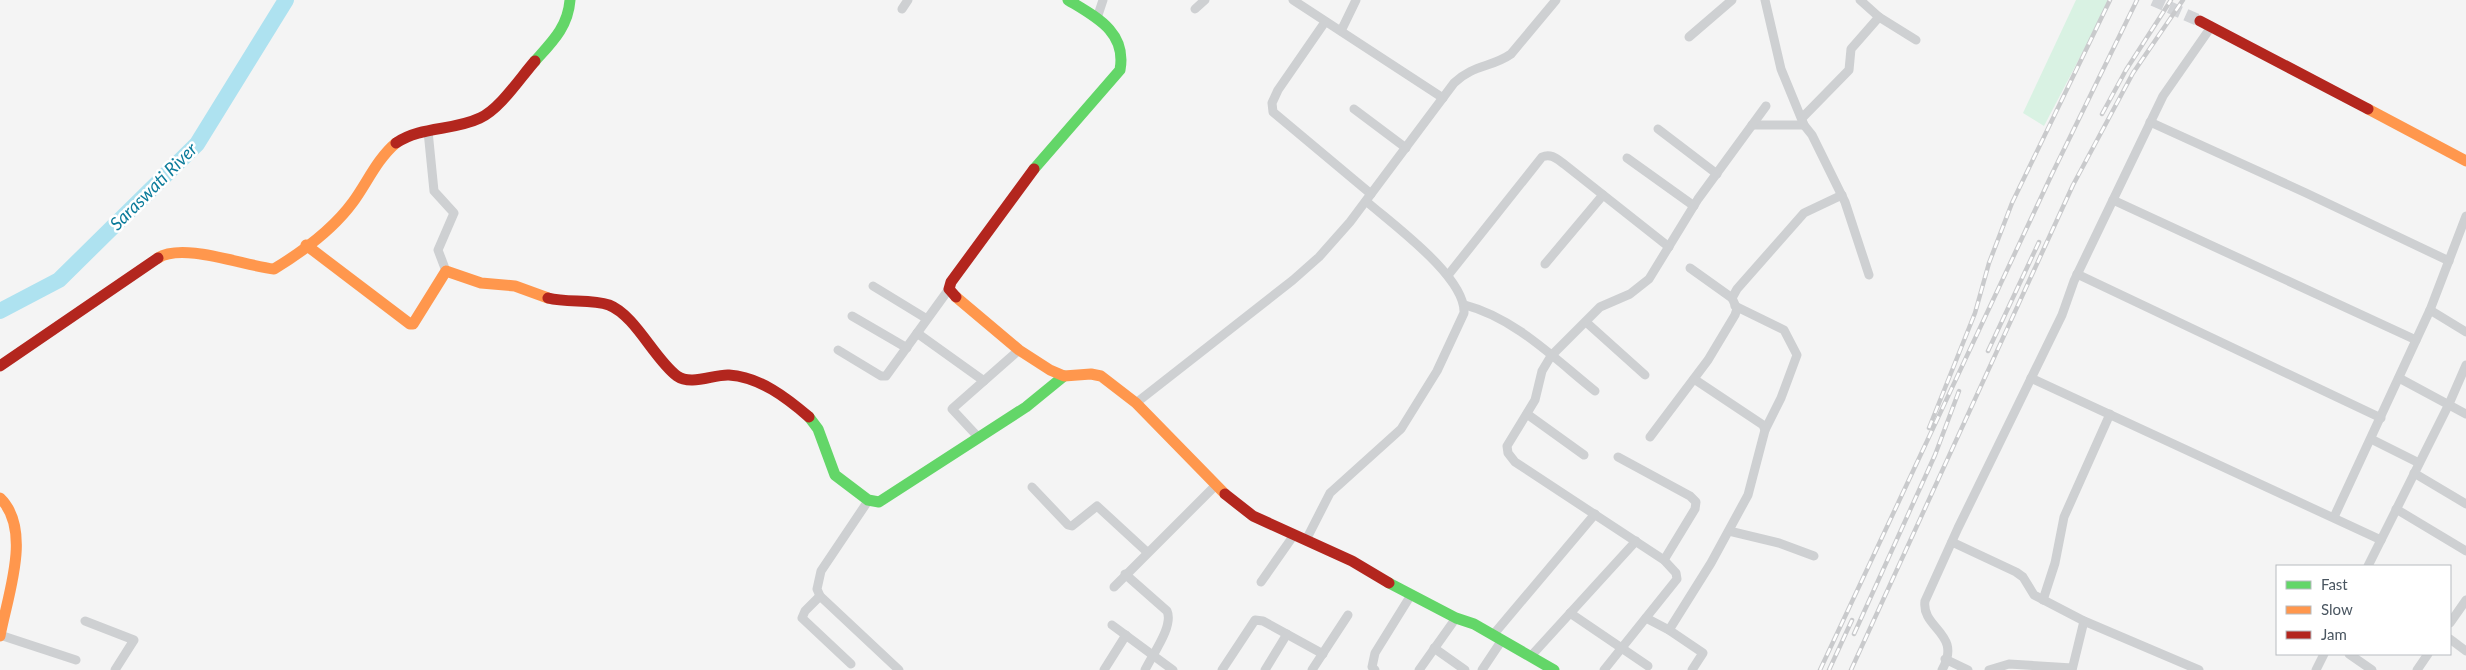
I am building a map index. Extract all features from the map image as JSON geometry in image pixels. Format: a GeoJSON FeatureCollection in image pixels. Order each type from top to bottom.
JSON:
{"type":"FeatureCollection","features":[{"type":"Feature","properties":{"kind":"street"},"geometry":{"type":"LineString","coordinates":[[0,366],[165,254],[190,253],[262,268],[274,268],[306,245],[347,211],[391,147],[402,139],[428,131],[468,124],[480,120],[491,112],[562,30],[569,12],[570,0]]}},
{"type":"Feature","properties":{"kind":"street"},"geometry":{"type":"LineString","coordinates":[[902,8],[908,0]]}},
{"type":"Feature","properties":{"kind":"street"},"geometry":{"type":"LineString","coordinates":[[838,350],[883,377],[889,374],[949,289],[951,282],[1037,165],[1120,70],[1123,61],[1120,42],[1096,18],[1068,0]]}},
{"type":"Feature","properties":{"kind":"street"},"geometry":{"type":"LineString","coordinates":[[1096,18],[1103,0]]}},
{"type":"Feature","properties":{"kind":"street"},"geometry":{"type":"LineString","coordinates":[[1195,10],[1205,0]]}},
{"type":"Feature","properties":{"kind":"street"},"geometry":{"type":"LineString","coordinates":[[1293,0],[1443,98]]}},
{"type":"Feature","properties":{"kind":"street"},"geometry":{"type":"LineString","coordinates":[[1340,31],[1356,0]]}},
{"type":"Feature","properties":{"kind":"street"},"geometry":{"type":"LineString","coordinates":[[1136,402],[1293,280],[1319,257],[1464,73],[1504,59],[1511,54],[1556,0]]}},
{"type":"Feature","properties":{"kind":"street"},"geometry":{"type":"LineString","coordinates":[[1689,38],[1732,0]]}},
{"type":"Feature","properties":{"kind":"street"},"geometry":{"type":"LineString","coordinates":[[1765,0],[1781,69],[1803,121],[1842,195],[1870,275]]}},
{"type":"Feature","properties":{"kind":"street"},"geometry":{"type":"LineString","coordinates":[[1860,0],[1879,17],[1916,40]]}},
{"type":"Feature","properties":{"kind":"street"},"geometry":{"type":"LineString","coordinates":[[1752,125],[1803,121],[1850,70],[1851,49],[1879,17]]}},
{"type":"Feature","properties":{"kind":"street"},"geometry":{"type":"LineString","coordinates":[[2200,21],[2466,161]]}},
{"type":"Feature","properties":{"kind":"street"},"geometry":{"type":"LineString","coordinates":[[1306,540],[1330,493],[1401,430],[1437,371],[1464,313],[1465,305],[1449,274],[1368,197],[1273,112],[1272,103],[1278,90],[1325,22]]}},
{"type":"Feature","properties":{"kind":"street"},"geometry":{"type":"LineString","coordinates":[[1942,670],[1948,648],[1946,638],[1927,618],[1924,611],[1925,601],[2062,315],[2077,274],[2163,96],[2212,27]]}},
{"type":"Feature","properties":{"kind":"street"},"geometry":{"type":"LineString","coordinates":[[1604,670],[1677,579],[1676,573],[1664,560],[1515,462],[1508,454],[1507,446],[1509,439],[1535,400],[1542,371],[1551,356],[1600,307],[1630,294],[1649,279],[1694,206],[1766,106]]}},
{"type":"Feature","properties":{"kind":"street"},"geometry":{"type":"LineString","coordinates":[[1354,110],[1406,148]]}},
{"type":"Feature","properties":{"kind":"street"},"geometry":{"type":"LineString","coordinates":[[2150,122],[2449,261]]}},
{"type":"Feature","properties":{"kind":"street"},"geometry":{"type":"LineString","coordinates":[[1658,129],[1717,174]]}},
{"type":"Feature","properties":{"kind":"street"},"geometry":{"type":"LineString","coordinates":[[428,131],[434,191],[454,213],[438,250],[446,271],[476,282],[515,286],[550,299],[608,305],[622,313],[674,374],[682,379],[726,375],[748,378],[762,383],[810,418],[819,432],[833,472],[868,500],[879,502],[1026,407],[1064,376]]}},
{"type":"Feature","properties":{"kind":"street"},"geometry":{"type":"LineString","coordinates":[[1449,274],[1542,157],[1551,156],[1669,247]]}},
{"type":"Feature","properties":{"kind":"street"},"geometry":{"type":"LineString","coordinates":[[1627,158],[1694,206]]}},
{"type":"Feature","properties":{"kind":"street"},"geometry":{"type":"LineString","coordinates":[[1545,264],[1603,195]]}},
{"type":"Feature","properties":{"kind":"street"},"geometry":{"type":"LineString","coordinates":[[1650,437],[1694,379],[1736,315],[1734,302],[1765,255],[1804,213],[1842,195]]}},
{"type":"Feature","properties":{"kind":"street"},"geometry":{"type":"LineString","coordinates":[[2113,200],[2416,340]]}},
{"type":"Feature","properties":{"kind":"street"},"geometry":{"type":"LineString","coordinates":[[2334,517],[2430,310],[2466,216]]}},
{"type":"Feature","properties":{"kind":"street"},"geometry":{"type":"LineString","coordinates":[[306,245],[410,324],[413,324],[446,271]]}},
{"type":"Feature","properties":{"kind":"street"},"geometry":{"type":"LineString","coordinates":[[1669,630],[1711,563],[1748,495],[1765,430],[1781,398],[1797,355],[1784,330],[1734,302],[1690,268]]}},
{"type":"Feature","properties":{"kind":"street"},"geometry":{"type":"LineString","coordinates":[[2077,274],[2381,418]]}},
{"type":"Feature","properties":{"kind":"street"},"geometry":{"type":"LineString","coordinates":[[873,286],[926,319]]}},
{"type":"Feature","properties":{"kind":"street"},"geometry":{"type":"LineString","coordinates":[[949,289],[1019,350],[1050,370],[1064,376],[1096,374],[1136,402],[1215,486],[1253,516],[1352,561],[1411,595],[1498,638],[1554,670]]}},
{"type":"Feature","properties":{"kind":"street"},"geometry":{"type":"LineString","coordinates":[[1465,305],[1484,310],[1513,326],[1595,391]]}},
{"type":"Feature","properties":{"kind":"street"},"geometry":{"type":"LineString","coordinates":[[2430,310],[2466,332]]}},
{"type":"Feature","properties":{"kind":"street"},"geometry":{"type":"LineString","coordinates":[[852,316],[907,348]]}},
{"type":"Feature","properties":{"kind":"street"},"geometry":{"type":"LineString","coordinates":[[1586,322],[1645,374]]}},
{"type":"Feature","properties":{"kind":"street"},"geometry":{"type":"LineString","coordinates":[[918,333],[984,381]]}},
{"type":"Feature","properties":{"kind":"street"},"geometry":{"type":"LineString","coordinates":[[978,438],[952,409],[1019,350]]}},
{"type":"Feature","properties":{"kind":"street"},"geometry":{"type":"LineString","coordinates":[[2368,565],[2449,404],[2466,365]]}},
{"type":"Feature","properties":{"kind":"street"},"geometry":{"type":"LineString","coordinates":[[2032,378],[2381,540]]}},
{"type":"Feature","properties":{"kind":"street"},"geometry":{"type":"LineString","coordinates":[[2399,378],[2466,414]]}},
{"type":"Feature","properties":{"kind":"street"},"geometry":{"type":"LineString","coordinates":[[1694,379],[1763,425],[1765,430]]}},
{"type":"Feature","properties":{"kind":"street"},"geometry":{"type":"LineString","coordinates":[[1527,414],[1584,455]]}},
{"type":"Feature","properties":{"kind":"street"},"geometry":{"type":"LineString","coordinates":[[2043,600],[2055,563],[2064,517],[2110,414]]}},
{"type":"Feature","properties":{"kind":"street"},"geometry":{"type":"LineString","coordinates":[[2371,439],[2419,463]]}},
{"type":"Feature","properties":{"kind":"street"},"geometry":{"type":"LineString","coordinates":[[1618,457],[1690,496],[1696,502],[1695,509],[1664,560]]}},
{"type":"Feature","properties":{"kind":"street"},"geometry":{"type":"LineString","coordinates":[[2414,473],[2466,504]]}},
{"type":"Feature","properties":{"kind":"street"},"geometry":{"type":"LineString","coordinates":[[1114,587],[1215,486]]}},
{"type":"Feature","properties":{"kind":"street"},"geometry":{"type":"LineString","coordinates":[[1032,487],[1068,526],[1072,526],[1097,506],[1147,552]]}},
{"type":"Feature","properties":{"kind":"street"},"geometry":{"type":"LineString","coordinates":[[0,498],[12,514],[16,528],[15,548],[0,636],[76,660]]}},
{"type":"Feature","properties":{"kind":"street"},"geometry":{"type":"LineString","coordinates":[[868,500],[820,571],[817,589],[820,596],[899,670]]}},
{"type":"Feature","properties":{"kind":"street"},"geometry":{"type":"LineString","coordinates":[[2396,509],[2466,551]]}},
{"type":"Feature","properties":{"kind":"street"},"geometry":{"type":"LineString","coordinates":[[1482,670],[1498,638],[1595,514]]}},
{"type":"Feature","properties":{"kind":"street"},"geometry":{"type":"LineString","coordinates":[[1729,531],[1779,543],[1814,556]]}},
{"type":"Feature","properties":{"kind":"street"},"geometry":{"type":"LineString","coordinates":[[1261,582],[1294,535]]}},
{"type":"Feature","properties":{"kind":"street"},"geometry":{"type":"LineString","coordinates":[[1531,656],[1636,541]]}},
{"type":"Feature","properties":{"kind":"street"},"geometry":{"type":"LineString","coordinates":[[1952,542],[2016,572],[2023,578],[2034,595],[2043,600],[2084,621],[2199,670]]}},
{"type":"Feature","properties":{"kind":"street"},"geometry":{"type":"LineString","coordinates":[[1125,574],[1167,611],[1169,615],[1168,627],[1145,670]]}},
{"type":"Feature","properties":{"kind":"street"},"geometry":{"type":"LineString","coordinates":[[1375,670],[1372,667],[1375,653],[1411,595]]}},
{"type":"Feature","properties":{"kind":"street"},"geometry":{"type":"LineString","coordinates":[[820,596],[805,611],[802,618],[851,664]]}},
{"type":"Feature","properties":{"kind":"street"},"geometry":{"type":"LineString","coordinates":[[2451,622],[2466,600]]}},
{"type":"Feature","properties":{"kind":"street"},"geometry":{"type":"LineString","coordinates":[[1570,614],[1620,650],[1648,666]]}},
{"type":"Feature","properties":{"kind":"street"},"geometry":{"type":"LineString","coordinates":[[1312,670],[1348,615]]}},
{"type":"Feature","properties":{"kind":"street"},"geometry":{"type":"LineString","coordinates":[[1419,670],[1456,618]]}},
{"type":"Feature","properties":{"kind":"street"},"geometry":{"type":"LineString","coordinates":[[1646,618],[1669,630],[1703,653],[1692,670]]}},
{"type":"Feature","properties":{"kind":"street"},"geometry":{"type":"LineString","coordinates":[[1222,670],[1255,620],[1263,621],[1323,654]]}},
{"type":"Feature","properties":{"kind":"street"},"geometry":{"type":"LineString","coordinates":[[85,621],[134,640],[115,670]]}},
{"type":"Feature","properties":{"kind":"street"},"geometry":{"type":"LineString","coordinates":[[1989,670],[2009,664],[2072,669],[2084,621]]}},
{"type":"Feature","properties":{"kind":"street"},"geometry":{"type":"LineString","coordinates":[[1112,625],[1173,670]]}},
{"type":"Feature","properties":{"kind":"street"},"geometry":{"type":"LineString","coordinates":[[1265,670],[1287,634]]}},
{"type":"Feature","properties":{"kind":"street"},"geometry":{"type":"LineString","coordinates":[[1104,670],[1126,635]]}},
{"type":"Feature","properties":{"kind":"street"},"geometry":{"type":"LineString","coordinates":[[2451,640],[2466,650]]}},
{"type":"Feature","properties":{"kind":"street"},"geometry":{"type":"LineString","coordinates":[[1434,648],[1465,670]]}},
{"type":"Feature","properties":{"kind":"street"},"geometry":{"type":"LineString","coordinates":[[2316,670],[2324,655]]}},
{"type":"Feature","properties":{"kind":"street"},"geometry":{"type":"LineString","coordinates":[[2350,655],[2372,670]]}},
{"type":"Feature","properties":{"kind":"street"},"geometry":{"type":"LineString","coordinates":[[2417,670],[2427,655]]}},
{"type":"Feature","properties":{"kind":"street"},"geometry":{"type":"LineString","coordinates":[[1945,659],[1968,670]]}},
{"type":"Feature","properties":{"kind":"green space"},"geometry":{"type":"Polygon","coordinates":[[[2076,0],[2110,0],[2044,126],[2023,113],[2076,0]]]}},
{"type":"Feature","properties":{"kind":"waterway","name":"Saraswati River"},"geometry":{"type":"LineString","coordinates":[[0,311],[59,280],[197,144],[286,0]]}},
{"type":"Feature","properties":{"kind":"tunnel"},"geometry":{"type":"LineString","coordinates":[[2153,0],[2200,21]]}},
{"type":"Feature","properties":{"kind":"railway"},"geometry":{"type":"LineString","coordinates":[[1929,428],[1975,313],[1989,263],[2012,203],[2110,0]]}},
{"type":"Feature","properties":{"kind":"railway"},"geometry":{"type":"LineString","coordinates":[[1820,670],[2051,176],[2137,0]]}},
{"type":"Feature","properties":{"kind":"railway"},"geometry":{"type":"LineString","coordinates":[[2102,114],[2126,70],[2171,0]]}},
{"type":"Feature","properties":{"kind":"railway"},"geometry":{"type":"LineString","coordinates":[[1851,670],[2073,185],[2133,73],[2183,0]]}},
{"type":"Feature","properties":{"kind":"railway"},"geometry":{"type":"LineString","coordinates":[[1988,351],[2039,242]]}},
{"type":"Feature","properties":{"kind":"railway"},"geometry":{"type":"LineString","coordinates":[[1854,634],[1935,455],[1959,391]]}},
{"type":"Feature","properties":{"kind":"railway"},"geometry":{"type":"LineString","coordinates":[[1829,670],[1852,620]]}},
{"type":"Feature","properties":{"kind":"traffic: fast"},"geometry":{"type":"LineString","coordinates":[[535,61],[563,26],[569,10],[570,0]]}},
{"type":"Feature","properties":{"kind":"traffic: fast"},"geometry":{"type":"LineString","coordinates":[[1034,169],[1120,70],[1121,57],[1119,45],[1114,36],[1099,20],[1068,0]]}},
{"type":"Feature","properties":{"kind":"traffic: fast"},"geometry":{"type":"LineString","coordinates":[[809,417],[818,429],[835,475],[868,500],[879,502],[1026,407],[1064,376]]}},
{"type":"Feature","properties":{"kind":"traffic: fast"},"geometry":{"type":"LineString","coordinates":[[1389,583],[1456,618],[1474,624],[1554,670]]}},
{"type":"Feature","properties":{"kind":"traffic: slow"},"geometry":{"type":"LineString","coordinates":[[2368,109],[2466,161]]}},
{"type":"Feature","properties":{"kind":"traffic: slow"},"geometry":{"type":"LineString","coordinates":[[158,258],[169,254],[198,254],[274,269],[306,247],[337,221],[353,202],[383,156],[396,143]]}},
{"type":"Feature","properties":{"kind":"traffic: slow"},"geometry":{"type":"LineString","coordinates":[[306,245],[410,324],[413,324],[446,271],[481,283],[515,286],[548,298]]}},
{"type":"Feature","properties":{"kind":"traffic: slow"},"geometry":{"type":"LineString","coordinates":[[956,297],[1019,350],[1050,370],[1064,376],[1091,374],[1101,376],[1136,403],[1225,494]]}},
{"type":"Feature","properties":{"kind":"traffic: slow"},"geometry":{"type":"LineString","coordinates":[[0,498],[10,512],[15,528],[16,545],[12,584],[0,636]]}},
{"type":"Feature","properties":{"kind":"traffic: jam"},"geometry":{"type":"LineString","coordinates":[[2200,21],[2368,109]]}},
{"type":"Feature","properties":{"kind":"traffic: jam"},"geometry":{"type":"LineString","coordinates":[[396,143],[416,134],[470,122],[487,114],[495,108],[535,61]]}},
{"type":"Feature","properties":{"kind":"traffic: jam"},"geometry":{"type":"LineString","coordinates":[[956,297],[949,289],[951,282],[1034,169]]}},
{"type":"Feature","properties":{"kind":"traffic: jam"},"geometry":{"type":"LineString","coordinates":[[0,366],[158,258]]}},
{"type":"Feature","properties":{"kind":"traffic: jam"},"geometry":{"type":"LineString","coordinates":[[548,298],[609,305],[628,318],[661,360],[677,376],[683,379],[696,380],[729,375],[751,380],[782,396],[809,417]]}},
{"type":"Feature","properties":{"kind":"traffic: jam"},"geometry":{"type":"LineString","coordinates":[[1225,494],[1253,516],[1352,561],[1389,583]]}}]}
